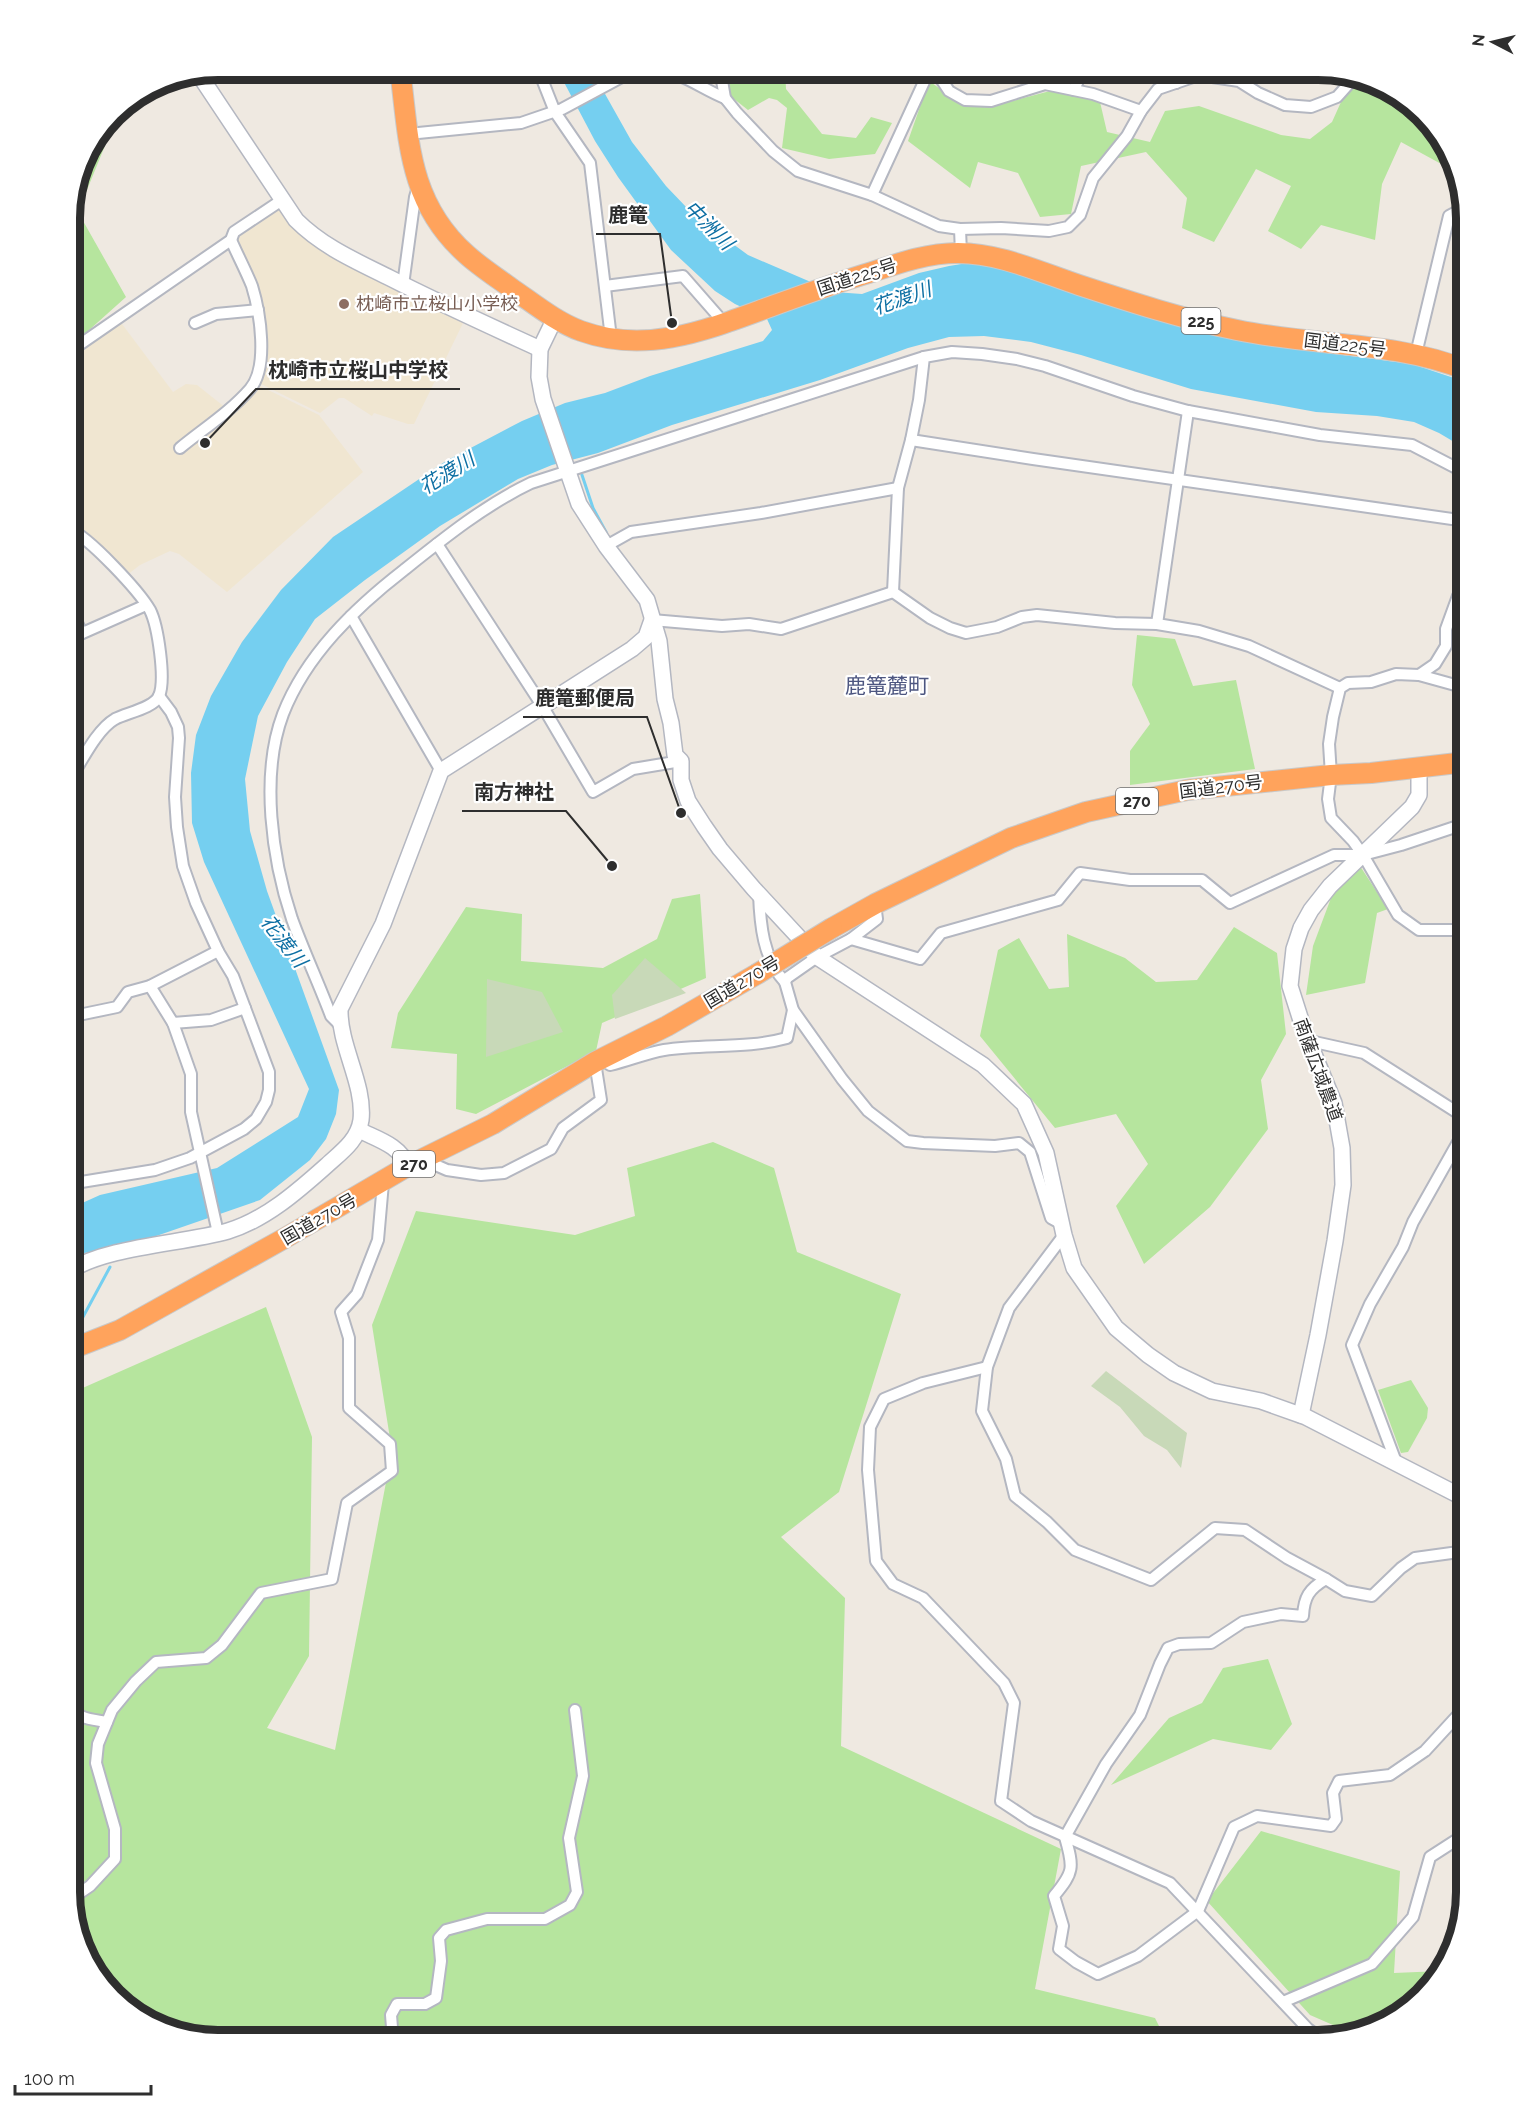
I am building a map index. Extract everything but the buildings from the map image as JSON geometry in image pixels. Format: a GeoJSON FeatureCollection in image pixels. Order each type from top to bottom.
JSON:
{"type":"FeatureCollection","features":[{"type":"Feature","properties":{"kind":"highway","name":"国道225号"},"geometry":{"type":"LineString","coordinates":[[401,80],[411,160],[422,196],[440,224],[465,253],[555,318],[581,331],[610,338],[663,340],[688,335],[725,324],[838,282],[908,261],[951,253],[999,258],[1129,302],[1239,330],[1416,354],[1456,367]]}},
{"type":"Feature","properties":{"kind":"highway","name":"国道270号"},"geometry":{"type":"LineString","coordinates":[[80,1346],[120,1330],[416,1163],[493,1124],[598,1061],[667,1026],[875,904],[1011,838],[1086,812],[1187,790],[1456,763]]}},
{"type":"Feature","properties":{"kind":"street"},"geometry":{"type":"LineString","coordinates":[[544,80],[591,163],[610,338]]}},
{"type":"Feature","properties":{"kind":"street"},"geometry":{"type":"LineString","coordinates":[[408,134],[521,123],[559,110],[614,80]]}},
{"type":"Feature","properties":{"kind":"street"},"geometry":{"type":"LineString","coordinates":[[687,80],[725,98],[772,151],[798,171],[872,195],[939,226],[1048,231],[1068,227],[1080,215],[1093,178],[1127,136],[1141,111],[1158,89],[1183,80]]}},
{"type":"Feature","properties":{"kind":"street"},"geometry":{"type":"LineString","coordinates":[[722,80],[725,98]]}},
{"type":"Feature","properties":{"kind":"street"},"geometry":{"type":"LineString","coordinates":[[872,195],[924,80]]}},
{"type":"Feature","properties":{"kind":"street"},"geometry":{"type":"LineString","coordinates":[[942,80],[949,91],[965,100],[991,101],[1045,84],[1093,94],[1141,111]]}},
{"type":"Feature","properties":{"kind":"street"},"geometry":{"type":"LineString","coordinates":[[1042,80],[1045,84]]}},
{"type":"Feature","properties":{"kind":"street"},"geometry":{"type":"LineString","coordinates":[[1074,90],[1078,80]]}},
{"type":"Feature","properties":{"kind":"street"},"geometry":{"type":"LineString","coordinates":[[1232,80],[1239,81],[1258,93],[1286,105],[1311,107],[1337,97],[1350,83]]}},
{"type":"Feature","properties":{"kind":"street"},"geometry":{"type":"LineString","coordinates":[[203,81],[282,200],[296,220],[311,235],[334,250],[403,285],[540,349]]}},
{"type":"Feature","properties":{"kind":"street"},"geometry":{"type":"LineString","coordinates":[[403,285],[415,196],[419,186]]}},
{"type":"Feature","properties":{"kind":"street"},"geometry":{"type":"LineString","coordinates":[[80,344],[231,240],[234,232],[282,200]]}},
{"type":"Feature","properties":{"kind":"street"},"geometry":{"type":"LineString","coordinates":[[1416,354],[1449,216],[1456,213]]}},
{"type":"Feature","properties":{"kind":"street"},"geometry":{"type":"LineString","coordinates":[[951,253],[960,228]]}},
{"type":"Feature","properties":{"kind":"street"},"geometry":{"type":"LineString","coordinates":[[180,448],[251,388],[261,358],[258,310],[252,287],[231,240]]}},
{"type":"Feature","properties":{"kind":"street"},"geometry":{"type":"LineString","coordinates":[[604,286],[683,276],[725,324]]}},
{"type":"Feature","properties":{"kind":"street"},"geometry":{"type":"LineString","coordinates":[[195,323],[216,314],[258,310]]}},
{"type":"Feature","properties":{"kind":"street"},"geometry":{"type":"LineString","coordinates":[[555,318],[540,349],[539,377],[543,399],[579,504],[606,546],[647,600],[659,641],[665,699],[675,754],[681,760],[681,780],[688,801],[720,849],[817,957],[983,1065],[1024,1104],[1046,1153],[1074,1268],[1116,1328],[1174,1373],[1212,1391],[1261,1401],[1301,1415],[1456,1494]]}},
{"type":"Feature","properties":{"kind":"street"},"geometry":{"type":"LineString","coordinates":[[339,1024],[331,1016],[292,919],[279,870],[271,817],[271,790],[277,737],[283,715],[312,662],[351,616],[379,589],[502,498],[531,483],[566,469],[924,357],[951,352],[1017,359],[1188,411],[1320,435],[1412,445],[1456,468]]}},
{"type":"Feature","properties":{"kind":"street"},"geometry":{"type":"LineString","coordinates":[[893,592],[898,488],[919,400],[924,357]]}},
{"type":"Feature","properties":{"kind":"street"},"geometry":{"type":"LineString","coordinates":[[1157,624],[1188,411]]}},
{"type":"Feature","properties":{"kind":"street"},"geometry":{"type":"LineString","coordinates":[[911,440],[1456,520]]}},
{"type":"Feature","properties":{"kind":"street"},"geometry":{"type":"LineString","coordinates":[[606,546],[631,532],[761,513],[898,488]]}},
{"type":"Feature","properties":{"kind":"street"},"geometry":{"type":"LineString","coordinates":[[80,537],[94,547],[122,575],[146,605],[155,624],[161,675],[159,696],[155,702],[115,719],[102,730],[80,765]]}},
{"type":"Feature","properties":{"kind":"street"},"geometry":{"type":"LineString","coordinates":[[437,544],[543,707],[593,792],[633,768],[681,760]]}},
{"type":"Feature","properties":{"kind":"street"},"geometry":{"type":"LineString","coordinates":[[893,592],[930,618],[966,633],[997,627],[1022,617],[1037,615],[1115,623],[1157,624],[1199,631],[1249,646],[1340,688]]}},
{"type":"Feature","properties":{"kind":"street"},"geometry":{"type":"LineString","coordinates":[[652,620],[722,626],[749,624],[782,629],[893,592]]}},
{"type":"Feature","properties":{"kind":"street"},"geometry":{"type":"LineString","coordinates":[[1419,675],[1435,664],[1446,646],[1446,628],[1456,602]]}},
{"type":"Feature","properties":{"kind":"street"},"geometry":{"type":"LineString","coordinates":[[80,629],[82,633],[146,605]]}},
{"type":"Feature","properties":{"kind":"street"},"geometry":{"type":"LineString","coordinates":[[351,616],[441,771]]}},
{"type":"Feature","properties":{"kind":"street"},"geometry":{"type":"LineString","coordinates":[[80,1265],[113,1254],[217,1228],[237,1227],[280,1205],[346,1148],[359,1130],[361,1118],[359,1095],[339,1024],[340,1009],[383,924],[441,771],[632,649],[646,637],[652,620]]}},
{"type":"Feature","properties":{"kind":"street"},"geometry":{"type":"LineString","coordinates":[[1456,685],[1419,675],[1395,674],[1371,682],[1348,683],[1340,688],[1329,744],[1331,775],[1328,799],[1331,818],[1353,840],[1398,915],[1419,930],[1456,930]]}},
{"type":"Feature","properties":{"kind":"street"},"geometry":{"type":"LineString","coordinates":[[80,1182],[155,1170],[202,1157],[256,1119],[266,1102],[270,1072],[233,976],[218,951],[196,903],[183,866],[175,797],[180,738],[171,712],[159,696]]}},
{"type":"Feature","properties":{"kind":"street","name":"南薩広域農道"},"geometry":{"type":"LineString","coordinates":[[1301,1415],[1318,1335],[1343,1185],[1342,1148],[1336,1110],[1296,1008],[1290,986],[1294,949],[1301,928],[1311,910],[1330,886],[1412,807],[1419,795],[1419,768]]}},
{"type":"Feature","properties":{"kind":"street"},"geometry":{"type":"LineString","coordinates":[[851,939],[920,959],[941,933],[1058,900],[1080,873],[1130,880],[1202,880],[1230,903],[1334,855],[1363,855],[1456,827]]}},
{"type":"Feature","properties":{"kind":"street"},"geometry":{"type":"LineString","coordinates":[[759,893],[761,928],[776,972],[785,982],[793,1010],[868,1111],[907,1141],[995,1146],[1019,1143],[1030,1152],[1051,1218],[1063,1229]]}},
{"type":"Feature","properties":{"kind":"street"},"geometry":{"type":"LineString","coordinates":[[785,982],[817,957],[851,939],[877,919],[875,904]]}},
{"type":"Feature","properties":{"kind":"street"},"geometry":{"type":"LineString","coordinates":[[80,1015],[117,1007],[128,992],[150,986],[218,951]]}},
{"type":"Feature","properties":{"kind":"street"},"geometry":{"type":"LineString","coordinates":[[150,986],[173,1023],[191,1074],[190,1112],[217,1228]]}},
{"type":"Feature","properties":{"kind":"street"},"geometry":{"type":"LineString","coordinates":[[173,1023],[211,1020],[245,1008]]}},
{"type":"Feature","properties":{"kind":"street"},"geometry":{"type":"LineString","coordinates":[[359,1130],[395,1147],[416,1163],[481,1175],[504,1173],[551,1149],[563,1128],[600,1100],[598,1061],[610,1065],[660,1051],[765,1044],[787,1038],[793,1010]]}},
{"type":"Feature","properties":{"kind":"street"},"geometry":{"type":"LineString","coordinates":[[1310,1041],[1364,1053],[1456,1112]]}},
{"type":"Feature","properties":{"kind":"street"},"geometry":{"type":"LineString","coordinates":[[1396,1462],[1352,1345],[1413,1222],[1456,1146]]}},
{"type":"Feature","properties":{"kind":"street"},"geometry":{"type":"LineString","coordinates":[[80,1893],[90,1886],[115,1859],[115,1829],[96,1763],[98,1744],[112,1710],[136,1681],[156,1662],[206,1658],[222,1645],[261,1593],[332,1579],[347,1503],[392,1472],[390,1444],[349,1408],[349,1338],[341,1312],[357,1294],[378,1240],[383,1183]]}},
{"type":"Feature","properties":{"kind":"street"},"geometry":{"type":"LineString","coordinates":[[1063,1229],[1009,1308],[987,1367],[982,1412],[1006,1459],[1015,1496],[1047,1522],[1075,1550],[1151,1580],[1215,1528],[1245,1530],[1287,1558],[1346,1592],[1372,1596],[1415,1558],[1456,1552]]}},
{"type":"Feature","properties":{"kind":"street"},"geometry":{"type":"LineString","coordinates":[[987,1367],[923,1383],[884,1399],[870,1427],[868,1470],[876,1561],[893,1584],[923,1598],[1004,1683],[1014,1703],[1001,1801],[1031,1821],[1170,1883],[1309,2030]]}},
{"type":"Feature","properties":{"kind":"street"},"geometry":{"type":"LineString","coordinates":[[1326,1579],[1315,1586],[1304,1601],[1303,1616],[1281,1614],[1243,1622],[1211,1643],[1179,1644],[1168,1648],[1140,1715],[1106,1764],[1065,1837],[1071,1857],[1070,1877],[1054,1896],[1063,1926],[1059,1948],[1076,1962],[1098,1974],[1138,1956],[1198,1911],[1234,1827],[1257,1816],[1331,1826],[1336,1819],[1333,1793],[1339,1781],[1390,1774],[1425,1751],[1456,1717]]}},
{"type":"Feature","properties":{"kind":"street"},"geometry":{"type":"LineString","coordinates":[[392,2029],[391,2015],[398,2004],[425,2004],[436,1998],[441,1961],[439,1938],[446,1930],[487,1919],[545,1919],[570,1905],[577,1892],[569,1838],[583,1776],[575,1710]]}},
{"type":"Feature","properties":{"kind":"street"},"geometry":{"type":"LineString","coordinates":[[80,1716],[107,1722]]}},
{"type":"Feature","properties":{"kind":"street"},"geometry":{"type":"LineString","coordinates":[[1283,2002],[1372,1964],[1413,1917],[1430,1857],[1456,1840]]}},
{"type":"Feature","properties":{"kind":"shaded area","name":"枕崎市立桜山小学校"},"geometry":{"type":"Polygon","coordinates":[[[275,210],[282,210],[299,233],[324,252],[464,321],[414,424],[374,413],[372,416],[344,398],[339,398],[320,413],[257,382],[265,349],[237,240],[243,230],[275,210]]]}},
{"type":"Feature","properties":{"kind":"shaded area"},"geometry":{"type":"Polygon","coordinates":[[[119,320],[173,392],[186,384],[197,385],[231,412],[256,384],[319,415],[363,472],[227,592],[179,554],[170,551],[140,565],[127,575],[80,536],[80,348],[119,320]]]}},
{"type":"Feature","properties":{"kind":"green space"},"geometry":{"type":"Polygon","coordinates":[[[727,80],[786,80],[786,89],[822,134],[856,138],[871,117],[892,123],[875,154],[829,159],[782,148],[787,108],[777,100],[769,98],[748,110],[729,95],[727,80]]]}},
{"type":"Feature","properties":{"kind":"green space"},"geometry":{"type":"Polygon","coordinates":[[[929,81],[960,103],[990,107],[1050,91],[1100,102],[1107,132],[1150,142],[1165,111],[1199,106],[1281,135],[1310,139],[1332,122],[1341,102],[1355,85],[1387,98],[1402,108],[1427,133],[1446,167],[1401,142],[1382,184],[1375,240],[1321,225],[1301,249],[1268,231],[1291,186],[1256,169],[1214,242],[1182,228],[1187,198],[1146,152],[1081,166],[1071,214],[1040,217],[1018,173],[978,162],[970,188],[908,141],[929,81]]]}},
{"type":"Feature","properties":{"kind":"green space"},"geometry":{"type":"Polygon","coordinates":[[[112,128],[80,207],[84,181],[90,164],[112,128]]]}},
{"type":"Feature","properties":{"kind":"green space"},"geometry":{"type":"Polygon","coordinates":[[[80,216],[126,297],[80,338],[80,216]]]}},
{"type":"Feature","properties":{"kind":"green space"},"geometry":{"type":"Polygon","coordinates":[[[1137,635],[1175,639],[1193,686],[1236,680],[1255,769],[1130,785],[1130,751],[1150,724],[1132,685],[1137,635]]]}},
{"type":"Feature","properties":{"kind":"green space"},"geometry":{"type":"Polygon","coordinates":[[[1360,866],[1388,909],[1377,913],[1365,983],[1306,995],[1313,946],[1334,890],[1360,866]]]}},
{"type":"Feature","properties":{"kind":"green space"},"geometry":{"type":"Polygon","coordinates":[[[700,894],[706,978],[602,1023],[596,1051],[476,1114],[456,1109],[457,1054],[391,1048],[398,1013],[466,907],[522,914],[521,961],[603,968],[657,939],[672,899],[700,894]]]}},
{"type":"Feature","properties":{"kind":"green space"},"geometry":{"type":"Polygon","coordinates":[[[1234,927],[1277,953],[1286,1034],[1261,1080],[1268,1129],[1210,1207],[1144,1264],[1116,1206],[1148,1164],[1116,1114],[1055,1128],[980,1036],[998,950],[1019,938],[1049,989],[1069,987],[1067,934],[1125,958],[1156,982],[1197,980],[1234,927]]]}},
{"type":"Feature","properties":{"kind":"green space"},"geometry":{"type":"Polygon","coordinates":[[[645,958],[686,993],[615,1019],[612,995],[645,958]]]}},
{"type":"Feature","properties":{"kind":"green space"},"geometry":{"type":"Polygon","coordinates":[[[487,979],[542,992],[563,1032],[486,1057],[487,979]]]}},
{"type":"Feature","properties":{"kind":"green space"},"geometry":{"type":"Polygon","coordinates":[[[713,1142],[774,1168],[797,1252],[901,1294],[839,1492],[781,1537],[845,1598],[841,1746],[1061,1849],[1035,1989],[1155,2018],[1161,2030],[208,2029],[173,2022],[148,2011],[120,1989],[98,1961],[84,1928],[80,1892],[80,1389],[266,1307],[312,1437],[309,1656],[267,1728],[335,1750],[392,1451],[372,1325],[416,1211],[575,1235],[635,1216],[627,1168],[713,1142]]]}},
{"type":"Feature","properties":{"kind":"green space"},"geometry":{"type":"Polygon","coordinates":[[[1106,1371],[1187,1433],[1181,1468],[1167,1450],[1144,1436],[1120,1407],[1091,1386],[1106,1371]]]}},
{"type":"Feature","properties":{"kind":"green space"},"geometry":{"type":"Polygon","coordinates":[[[1411,1380],[1428,1408],[1427,1418],[1408,1452],[1401,1453],[1378,1390],[1411,1380]]]}},
{"type":"Feature","properties":{"kind":"green space"},"geometry":{"type":"Polygon","coordinates":[[[1268,1659],[1292,1724],[1271,1750],[1213,1739],[1111,1785],[1169,1718],[1202,1703],[1223,1668],[1268,1659]]]}},
{"type":"Feature","properties":{"kind":"green space"},"geometry":{"type":"Polygon","coordinates":[[[1261,1831],[1400,1871],[1394,1973],[1430,1971],[1402,2001],[1387,2011],[1354,2025],[1339,2028],[1310,2015],[1207,1901],[1261,1831]]]}},
{"type":"Feature","properties":{"kind":"water","name":"花渡川"},"geometry":{"type":"Polygon","coordinates":[[[563,80],[597,80],[632,142],[666,186],[711,233],[748,255],[834,292],[862,294],[919,273],[974,262],[1004,265],[1144,316],[1216,336],[1273,346],[1412,364],[1456,379],[1456,443],[1414,422],[1377,416],[1316,412],[1191,389],[1031,342],[984,336],[949,337],[908,348],[820,380],[672,425],[598,453],[552,465],[518,479],[440,526],[315,619],[287,662],[258,716],[245,779],[250,831],[267,891],[339,1090],[336,1114],[326,1139],[310,1160],[260,1200],[136,1243],[80,1254],[80,1204],[100,1195],[217,1168],[298,1117],[309,1089],[204,862],[192,823],[191,773],[196,735],[211,696],[242,642],[281,590],[333,537],[446,461],[522,421],[565,403],[605,393],[650,376],[763,341],[772,330],[767,319],[735,304],[715,291],[671,250],[595,141],[563,80]]]}},
{"type":"Feature","properties":{"kind":"waterway"},"geometry":{"type":"LineString","coordinates":[[582,475],[593,508],[606,532]]}},
{"type":"Feature","properties":{"kind":"waterway"},"geometry":{"type":"LineString","coordinates":[[80,1322],[110,1267]]}},
{"type":"Feature","properties":{"kind":"place","name":"枕崎市立桜山小学校"},"geometry":{"type":"Point","coordinates":[344,304]}},
{"type":"Feature","properties":{"kind":"place","name":"鹿篭"},"geometry":{"type":"Point","coordinates":[672,323]}},
{"type":"Feature","properties":{"kind":"place","name":"枕崎市立桜山中学校"},"geometry":{"type":"Point","coordinates":[205,443]}},
{"type":"Feature","properties":{"kind":"place","name":"鹿篭郵便局"},"geometry":{"type":"Point","coordinates":[681,813]}},
{"type":"Feature","properties":{"kind":"place","name":"南方神社"},"geometry":{"type":"Point","coordinates":[612,866]}},
{"type":"Feature","properties":{"kind":"district","name":"鹿篭麓町"},"geometry":{"type":"Point","coordinates":[887,686]}},
{"type":"Feature","properties":{"kind":"water label","name":"中洲川"},"geometry":{"type":"Point","coordinates":[709,225]}}]}
